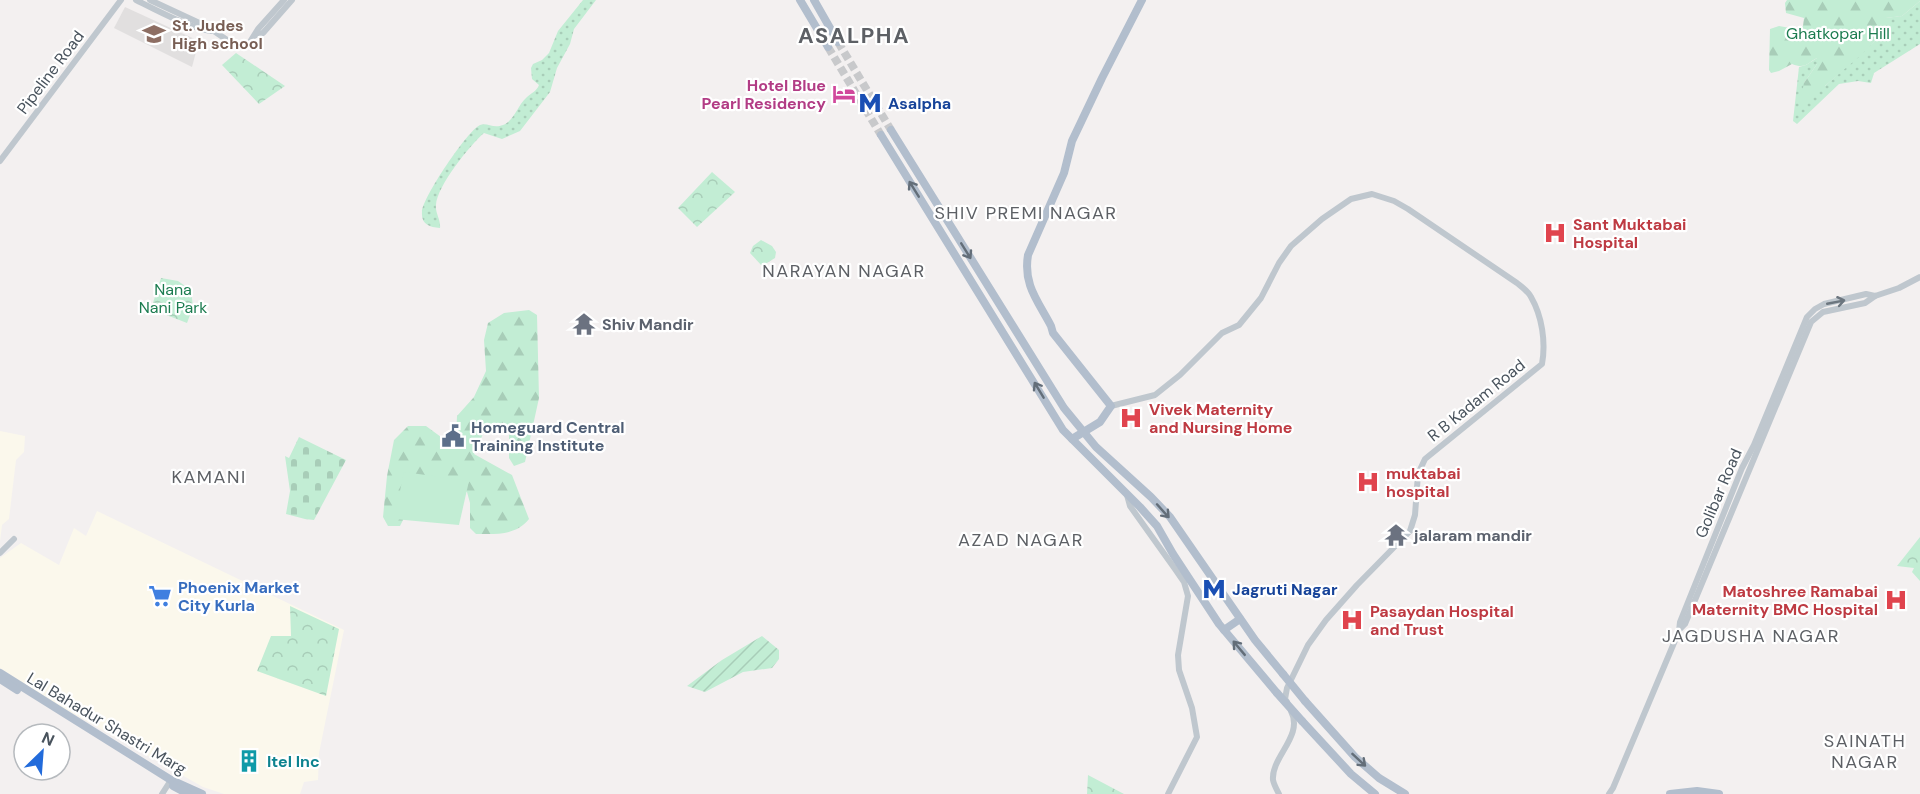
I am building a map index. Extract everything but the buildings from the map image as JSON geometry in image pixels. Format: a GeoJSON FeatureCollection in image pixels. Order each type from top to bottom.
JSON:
{"type":"FeatureCollection","features":[{"type":"Feature","properties":{"kind":"main road"},"geometry":{"type":"LineString","coordinates":[[800,0],[828,47]]}},
{"type":"Feature","properties":{"kind":"main road"},"geometry":{"type":"LineString","coordinates":[[814,0],[838,42]]}},
{"type":"Feature","properties":{"kind":"main road"},"geometry":{"type":"LineString","coordinates":[[1072,439],[1100,422],[1111,406],[1053,333],[1028,282],[1026,269],[1028,255],[1064,173],[1072,141],[1142,0]]}},
{"type":"Feature","properties":{"kind":"main road"},"geometry":{"type":"LineString","coordinates":[[891,130],[1064,408],[1093,443],[1170,517],[1240,619],[1305,701],[1355,757],[1379,778],[1405,794]]}},
{"type":"Feature","properties":{"kind":"main road"},"geometry":{"type":"LineString","coordinates":[[881,135],[1063,430],[1157,526],[1224,630],[1327,749],[1351,774],[1375,794]]}},
{"type":"Feature","properties":{"kind":"main road"},"geometry":{"type":"LineString","coordinates":[[893,156],[904,150]]}},
{"type":"Feature","properties":{"kind":"main road"},"geometry":{"type":"LineString","coordinates":[[1084,452],[1093,443]]}},
{"type":"Feature","properties":{"kind":"main road"},"geometry":{"type":"LineString","coordinates":[[1224,630],[1240,619]]}},
{"type":"Feature","properties":{"kind":"main road","name":"Lal Bahadur Shastri Marg"},"geometry":{"type":"LineString","coordinates":[[0,673],[188,794]]}},
{"type":"Feature","properties":{"kind":"main road","name":"Lal Bahadur Shastri Marg"},"geometry":{"type":"LineString","coordinates":[[0,680],[170,782],[201,794]]}},
{"type":"Feature","properties":{"kind":"main road"},"geometry":{"type":"LineString","coordinates":[[1327,749],[1338,738]]}},
{"type":"Feature","properties":{"kind":"main road"},"geometry":{"type":"LineString","coordinates":[[1670,794],[1697,791],[1719,794]]}},
{"type":"Feature","properties":{"kind":"street","name":"Pipeline Road"},"geometry":{"type":"LineString","coordinates":[[0,159],[40,109],[119,0]]}},
{"type":"Feature","properties":{"kind":"street"},"geometry":{"type":"LineString","coordinates":[[136,0],[206,31],[212,31]]}},
{"type":"Feature","properties":{"kind":"street"},"geometry":{"type":"LineString","coordinates":[[150,0],[208,27],[238,46],[246,46],[284,0]]}},
{"type":"Feature","properties":{"kind":"street"},"geometry":{"type":"LineString","coordinates":[[256,35],[263,33],[292,0]]}},
{"type":"Feature","properties":{"kind":"street","name":"R B Kadam Road"},"geometry":{"type":"LineString","coordinates":[[1111,406],[1155,394],[1180,375],[1222,333],[1239,325],[1261,298],[1279,263],[1291,246],[1322,219],[1351,199],[1363,195],[1372,194],[1394,201],[1408,209],[1517,283],[1532,297],[1542,329],[1544,350],[1542,364],[1425,459],[1418,474],[1415,515],[1410,531],[1357,585],[1326,620],[1308,645],[1287,688],[1285,699],[1295,718],[1293,730],[1273,778],[1279,794]]}},
{"type":"Feature","properties":{"kind":"street","name":"Golibar Road"},"geometry":{"type":"LineString","coordinates":[[1609,794],[1679,631],[1680,622],[1742,468],[1764,428],[1807,317],[1824,304],[1866,294],[1875,296],[1899,288],[1920,277]]}},
{"type":"Feature","properties":{"kind":"street"},"geometry":{"type":"LineString","coordinates":[[1127,495],[1130,506],[1184,582],[1188,596],[1179,643],[1179,670],[1192,708],[1197,737],[1168,794]]}},
{"type":"Feature","properties":{"kind":"street"},"geometry":{"type":"LineString","coordinates":[[0,548],[9,539],[14,539],[0,553]]}},
{"type":"Feature","properties":{"kind":"street"},"geometry":{"type":"LineString","coordinates":[[162,794],[170,782]]}},
{"type":"Feature","properties":{"kind":"shaded area","name":"St. Judes High school"},"geometry":{"type":"Polygon","coordinates":[[[125,7],[199,41],[192,67],[114,28],[125,7]]]}},
{"type":"Feature","properties":{"kind":"shaded area"},"geometry":{"type":"Polygon","coordinates":[[[0,431],[25,436],[24,452],[16,460],[9,519],[2,525],[0,541],[0,431]]]}},
{"type":"Feature","properties":{"kind":"shaded area"},"geometry":{"type":"Polygon","coordinates":[[[97,511],[344,630],[319,753],[318,780],[304,782],[300,794],[224,794],[203,787],[60,706],[0,668],[0,558],[21,543],[59,565],[74,528],[86,536],[97,511]]]}},
{"type":"Feature","properties":{"kind":"green space"},"geometry":{"type":"Polygon","coordinates":[[[583,0],[596,0],[574,29],[570,44],[557,68],[550,92],[520,131],[502,139],[484,133],[478,139],[455,166],[442,187],[436,208],[440,228],[426,224],[422,216],[424,204],[446,165],[474,130],[483,124],[496,126],[507,123],[523,101],[537,89],[539,85],[532,79],[533,64],[542,60],[549,53],[558,31],[583,0]]]}},
{"type":"Feature","properties":{"kind":"green space","name":"Ghatkopar Hill"},"geometry":{"type":"Polygon","coordinates":[[[1787,0],[1920,1],[1902,16],[1886,18],[1875,41],[1804,104],[1800,101],[1804,83],[1817,64],[1817,58],[1803,66],[1792,64],[1779,71],[1771,73],[1769,70],[1770,29],[1779,26],[1796,29],[1803,26],[1804,18],[1786,13],[1787,0]]]}},
{"type":"Feature","properties":{"kind":"green space"},"geometry":{"type":"Polygon","coordinates":[[[1920,1],[1920,44],[1874,73],[1871,83],[1858,81],[1839,84],[1797,124],[1793,121],[1799,67],[1817,58],[1817,64],[1804,83],[1825,86],[1875,41],[1885,18],[1902,16],[1920,1]]]}},
{"type":"Feature","properties":{"kind":"green space"},"geometry":{"type":"Polygon","coordinates":[[[236,53],[285,86],[259,104],[222,65],[236,53]]]}},
{"type":"Feature","properties":{"kind":"green space"},"geometry":{"type":"Polygon","coordinates":[[[712,172],[735,192],[697,227],[678,208],[712,172]]]}},
{"type":"Feature","properties":{"kind":"green space"},"geometry":{"type":"Polygon","coordinates":[[[761,240],[772,246],[776,252],[775,258],[762,266],[750,253],[753,246],[761,240]]]}},
{"type":"Feature","properties":{"kind":"green space","name":"Nana Nani Park"},"geometry":{"type":"Polygon","coordinates":[[[161,278],[178,281],[191,290],[193,307],[187,323],[151,309],[161,278]]]}},
{"type":"Feature","properties":{"kind":"green space"},"geometry":{"type":"Polygon","coordinates":[[[529,310],[537,315],[539,398],[525,462],[514,466],[509,458],[509,433],[493,423],[486,427],[474,454],[512,475],[529,519],[518,529],[511,531],[498,534],[476,534],[470,528],[470,503],[467,492],[452,485],[404,518],[400,526],[388,526],[383,517],[387,476],[394,440],[408,426],[426,426],[441,437],[456,437],[457,416],[474,397],[486,371],[484,340],[488,323],[504,313],[529,310]]]}},
{"type":"Feature","properties":{"kind":"green space"},"geometry":{"type":"Polygon","coordinates":[[[299,437],[346,460],[314,520],[286,514],[290,491],[285,456],[289,458],[299,437]]]}},
{"type":"Feature","properties":{"kind":"green space"},"geometry":{"type":"Polygon","coordinates":[[[404,472],[469,481],[459,525],[394,519],[404,472]]]}},
{"type":"Feature","properties":{"kind":"green space"},"geometry":{"type":"Polygon","coordinates":[[[1920,537],[1920,581],[1912,572],[1914,568],[1897,566],[1920,537]]]}},
{"type":"Feature","properties":{"kind":"green space"},"geometry":{"type":"Polygon","coordinates":[[[290,606],[339,629],[326,696],[257,671],[271,636],[291,636],[290,606]]]}},
{"type":"Feature","properties":{"kind":"green space"},"geometry":{"type":"Polygon","coordinates":[[[762,636],[779,650],[779,659],[772,668],[743,672],[705,692],[687,686],[722,660],[762,636]]]}},
{"type":"Feature","properties":{"kind":"green space"},"geometry":{"type":"Polygon","coordinates":[[[1088,775],[1124,794],[1087,794],[1088,775]]]}},
{"type":"Feature","properties":{"kind":"tunnel"},"geometry":{"type":"LineString","coordinates":[[838,42],[891,130]]}},
{"type":"Feature","properties":{"kind":"tunnel"},"geometry":{"type":"LineString","coordinates":[[828,47],[881,135]]}},
{"type":"Feature","properties":{"kind":"place","name":"St. Judes High school"},"geometry":{"type":"Point","coordinates":[154,34]}},
{"type":"Feature","properties":{"kind":"place","name":"Hotel Blue Pearl Residency"},"geometry":{"type":"Point","coordinates":[844,94]}},
{"type":"Feature","properties":{"kind":"place","name":"Asalpha"},"geometry":{"type":"Point","coordinates":[870,103]}},
{"type":"Feature","properties":{"kind":"place","name":"Sant Muktabai Hospital"},"geometry":{"type":"Point","coordinates":[1555,233]}},
{"type":"Feature","properties":{"kind":"place","name":"Shiv Mandir"},"geometry":{"type":"Point","coordinates":[584,324]}},
{"type":"Feature","properties":{"kind":"place","name":"Vivek Maternity and Nursing Home"},"geometry":{"type":"Point","coordinates":[1131,418]}},
{"type":"Feature","properties":{"kind":"place","name":"Homeguard Central Training Institute"},"geometry":{"type":"Point","coordinates":[453,436]}},
{"type":"Feature","properties":{"kind":"place","name":"muktabai hospital"},"geometry":{"type":"Point","coordinates":[1368,482]}},
{"type":"Feature","properties":{"kind":"place","name":"jalaram mandir"},"geometry":{"type":"Point","coordinates":[1396,535]}},
{"type":"Feature","properties":{"kind":"place","name":"Jagruti Nagar"},"geometry":{"type":"Point","coordinates":[1214,589]}},
{"type":"Feature","properties":{"kind":"place","name":"Phoenix Market City Kurla"},"geometry":{"type":"Point","coordinates":[160,596]}},
{"type":"Feature","properties":{"kind":"place","name":"Matoshree Ramabai Maternity BMC Hospital"},"geometry":{"type":"Point","coordinates":[1896,600]}},
{"type":"Feature","properties":{"kind":"place","name":"Pasaydan Hospital and Trust"},"geometry":{"type":"Point","coordinates":[1352,620]}},
{"type":"Feature","properties":{"kind":"place","name":"Itel Inc"},"geometry":{"type":"Point","coordinates":[249,761]}},
{"type":"Feature","properties":{"kind":"district","name":"ASALPHA"},"geometry":{"type":"Point","coordinates":[854,35]}},
{"type":"Feature","properties":{"kind":"district","name":"SHIV PREMI NAGAR"},"geometry":{"type":"Point","coordinates":[1026,213]}},
{"type":"Feature","properties":{"kind":"district","name":"NARAYAN NAGAR"},"geometry":{"type":"Point","coordinates":[844,271]}},
{"type":"Feature","properties":{"kind":"district","name":"KAMANI"},"geometry":{"type":"Point","coordinates":[209,477]}},
{"type":"Feature","properties":{"kind":"district","name":"AZAD NAGAR"},"geometry":{"type":"Point","coordinates":[1021,540]}},
{"type":"Feature","properties":{"kind":"district","name":"JAGDUSHA NAGAR"},"geometry":{"type":"Point","coordinates":[1751,636]}},
{"type":"Feature","properties":{"kind":"district","name":"SAINATH NAGAR"},"geometry":{"type":"Point","coordinates":[1865,751]}}]}
